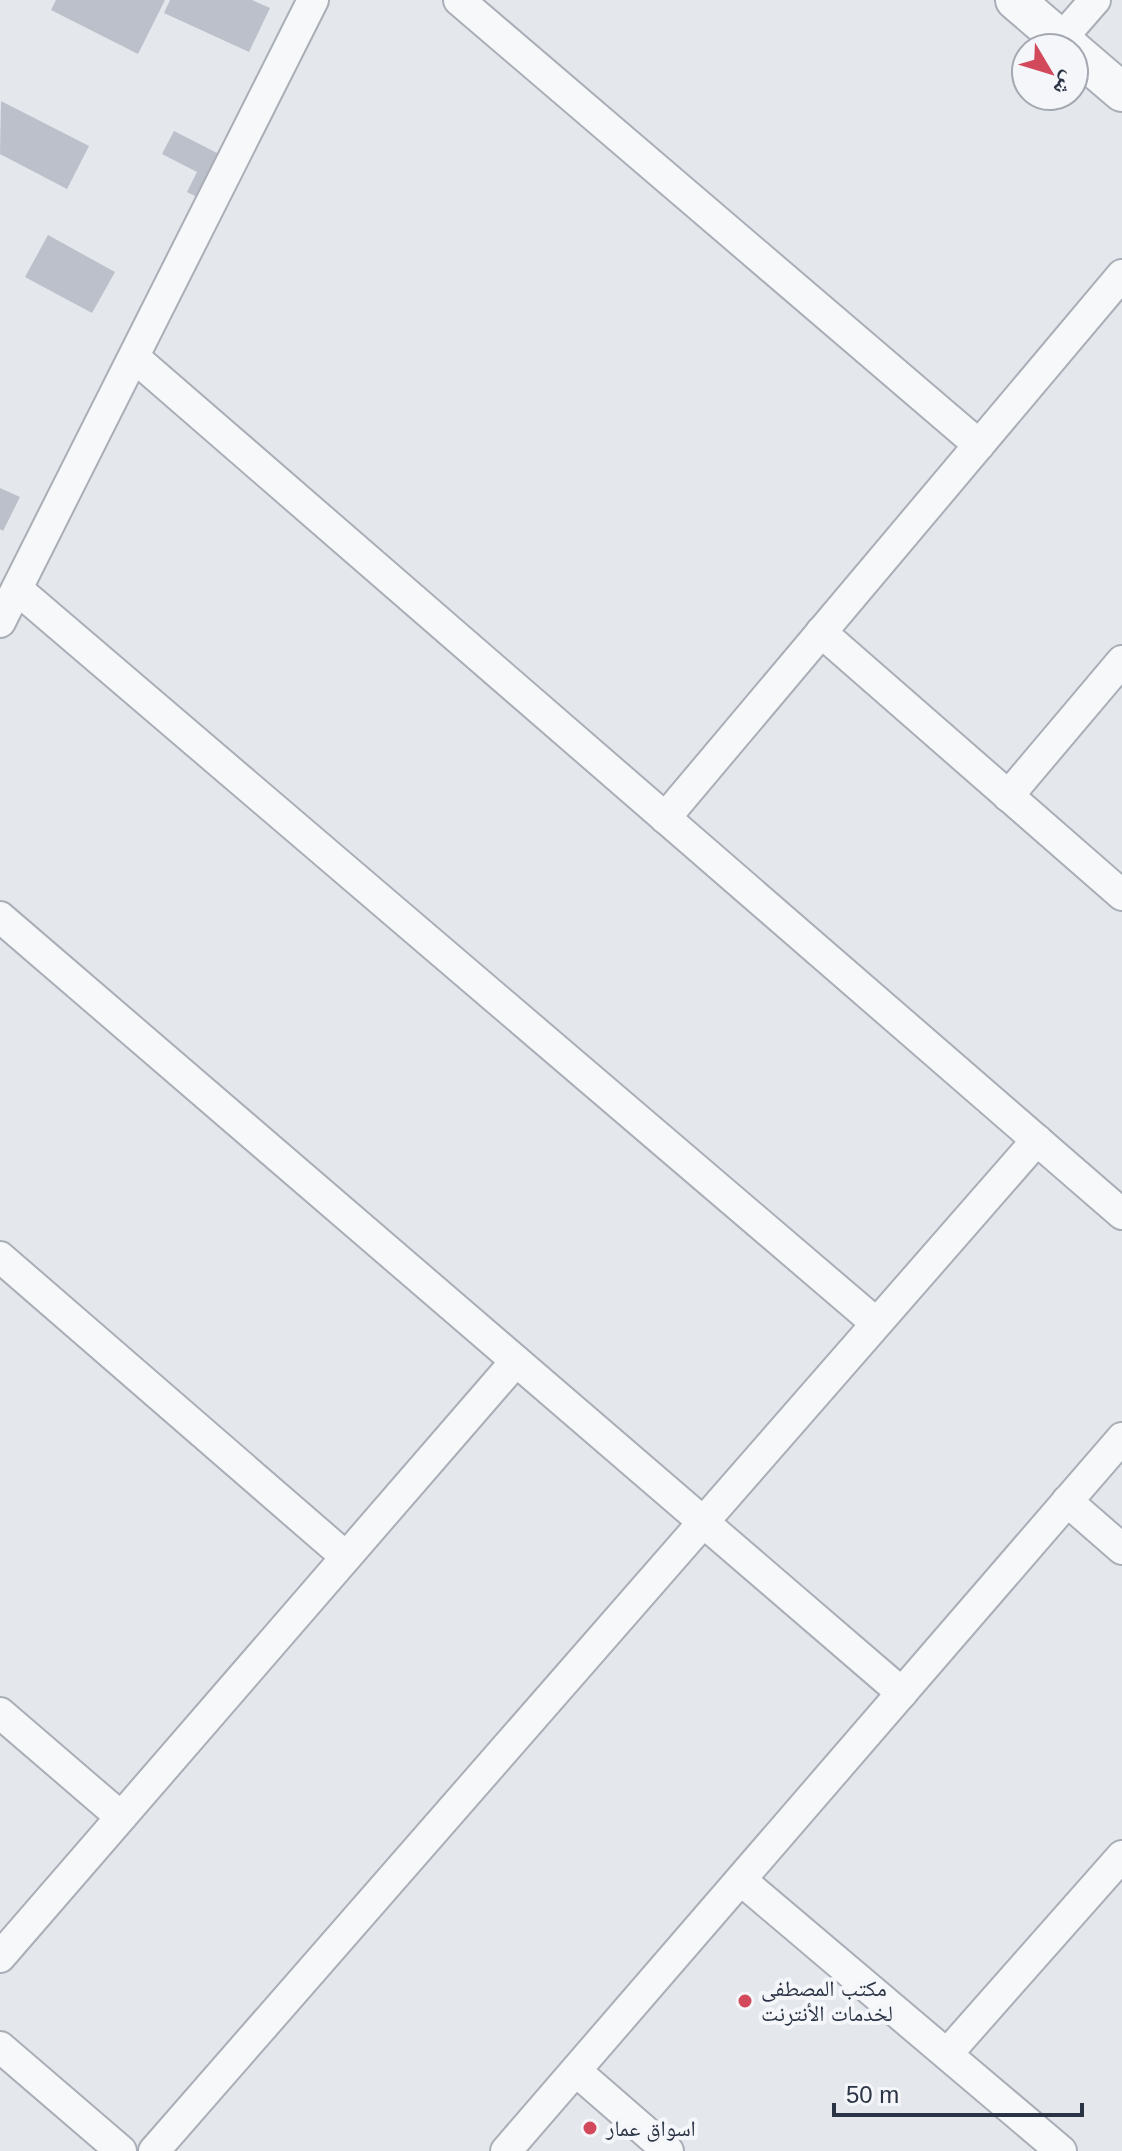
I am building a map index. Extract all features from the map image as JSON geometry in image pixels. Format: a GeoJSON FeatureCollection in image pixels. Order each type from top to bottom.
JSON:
{"type":"FeatureCollection","features":[{"type":"Feature","properties":{"kind":"street"},"geometry":{"type":"LineString","coordinates":[[0,622],[313,0]]}},
{"type":"Feature","properties":{"kind":"street"},"geometry":{"type":"LineString","coordinates":[[459,0],[979,445]]}},
{"type":"Feature","properties":{"kind":"street"},"geometry":{"type":"LineString","coordinates":[[1015,0],[1053,32]]}},
{"type":"Feature","properties":{"kind":"street"},"geometry":{"type":"LineString","coordinates":[[1077,32],[1095,0]]}},
{"type":"Feature","properties":{"kind":"street"},"geometry":{"type":"LineString","coordinates":[[1090,64],[1122,92]]}},
{"type":"Feature","properties":{"kind":"street"},"geometry":{"type":"LineString","coordinates":[[665,818],[1122,275]]}},
{"type":"Feature","properties":{"kind":"street"},"geometry":{"type":"LineString","coordinates":[[134,357],[1122,1214]]}},
{"type":"Feature","properties":{"kind":"street"},"geometry":{"type":"LineString","coordinates":[[17,589],[876,1323]]}},
{"type":"Feature","properties":{"kind":"street"},"geometry":{"type":"LineString","coordinates":[[821,632],[1122,895]]}},
{"type":"Feature","properties":{"kind":"street"},"geometry":{"type":"LineString","coordinates":[[1008,796],[1122,661]]}},
{"type":"Feature","properties":{"kind":"street"},"geometry":{"type":"LineString","coordinates":[[0,917],[902,1693]]}},
{"type":"Feature","properties":{"kind":"street"},"geometry":{"type":"LineString","coordinates":[[154,2151],[1037,1140]]}},
{"type":"Feature","properties":{"kind":"street"},"geometry":{"type":"LineString","coordinates":[[0,1257],[346,1557]]}},
{"type":"Feature","properties":{"kind":"street"},"geometry":{"type":"LineString","coordinates":[[0,1957],[516,1361]]}},
{"type":"Feature","properties":{"kind":"street"},"geometry":{"type":"LineString","coordinates":[[506,2151],[1122,1438]]}},
{"type":"Feature","properties":{"kind":"street"},"geometry":{"type":"LineString","coordinates":[[1067,1501],[1122,1549]]}},
{"type":"Feature","properties":{"kind":"street"},"geometry":{"type":"LineString","coordinates":[[0,1713],[121,1817]]}},
{"type":"Feature","properties":{"kind":"street"},"geometry":{"type":"LineString","coordinates":[[947,2054],[1122,1856]]}},
{"type":"Feature","properties":{"kind":"street"},"geometry":{"type":"LineString","coordinates":[[741,1880],[1061,2151]]}},
{"type":"Feature","properties":{"kind":"street"},"geometry":{"type":"LineString","coordinates":[[0,2047],[121,2151]]}},
{"type":"Feature","properties":{"kind":"street"},"geometry":{"type":"LineString","coordinates":[[576,2071],[668,2151]]}},
{"type":"Feature","properties":{"kind":"building"},"geometry":{"type":"Polygon","coordinates":[[[56,0],[165,0],[138,54],[51,10],[56,0]]]}},
{"type":"Feature","properties":{"kind":"building"},"geometry":{"type":"Polygon","coordinates":[[[170,0],[252,0],[270,8],[249,52],[164,13],[170,0]]]}},
{"type":"Feature","properties":{"kind":"building"},"geometry":{"type":"Polygon","coordinates":[[[1,101],[89,146],[67,189],[0,154],[1,101]]]}},
{"type":"Feature","properties":{"kind":"building"},"geometry":{"type":"Polygon","coordinates":[[[174,131],[221,155],[199,198],[187,192],[197,172],[162,154],[174,131]]]}},
{"type":"Feature","properties":{"kind":"building"},"geometry":{"type":"Polygon","coordinates":[[[48,235],[115,272],[92,313],[25,277],[48,235]]]}},
{"type":"Feature","properties":{"kind":"building"},"geometry":{"type":"Polygon","coordinates":[[[0,488],[20,497],[3,531],[0,529],[0,488]]]}},
{"type":"Feature","properties":{"kind":"place","name":"مكتب المصطفى لخدمات الأنترنت"},"geometry":{"type":"Point","coordinates":[745,2001]}},
{"type":"Feature","properties":{"kind":"place","name":"اسواق عمار"},"geometry":{"type":"Point","coordinates":[590,2128]}}]}
